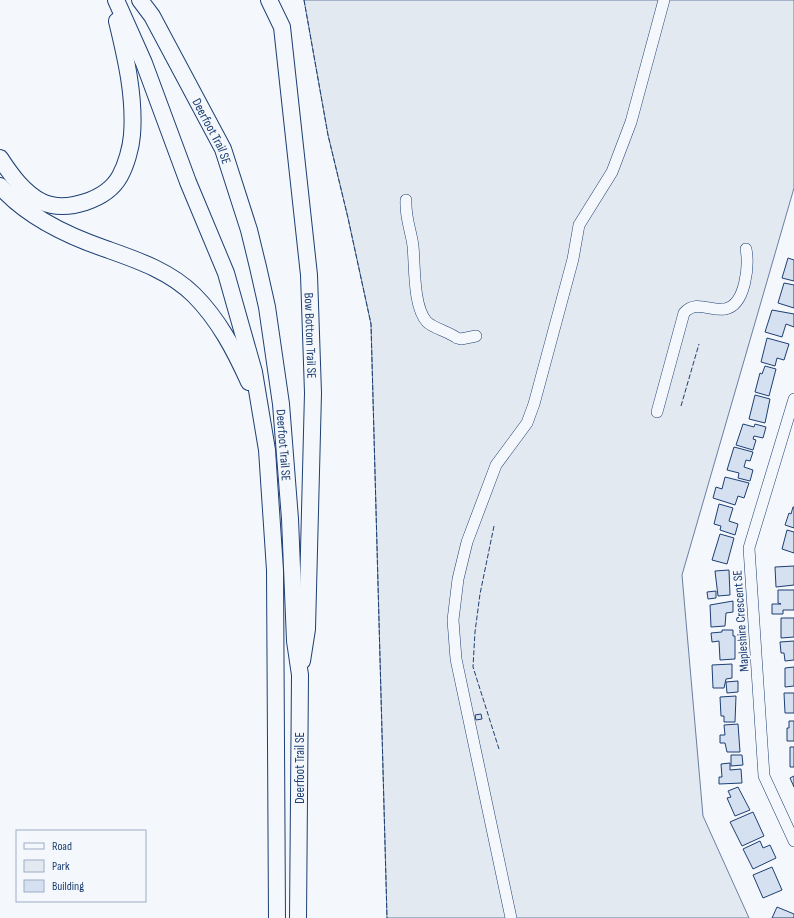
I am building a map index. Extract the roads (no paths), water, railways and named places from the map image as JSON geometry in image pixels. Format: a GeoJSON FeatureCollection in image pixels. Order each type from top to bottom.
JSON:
{"type":"FeatureCollection","features":[{"type":"Feature","properties":{"kind":"highway"},"geometry":{"type":"LineString","coordinates":[[0,158],[15,180],[28,192],[42,202],[58,206],[78,205],[94,199],[108,190],[120,177],[132,136],[131,82],[113,0]]}},
{"type":"Feature","properties":{"kind":"highway","name":"Deerfoot Trail SE"},"geometry":{"type":"LineString","coordinates":[[116,0],[144,63],[188,182],[226,273],[246,341],[268,457],[275,570],[277,918]]}},
{"type":"Feature","properties":{"kind":"highway","name":"Deerfoot Trail SE"},"geometry":{"type":"LineString","coordinates":[[140,0],[152,16],[223,149],[250,230],[267,306],[280,404],[290,519],[295,641],[300,675],[298,918]]}},
{"type":"Feature","properties":{"kind":"highway","name":"Bow Bottom Trail SE"},"geometry":{"type":"LineString","coordinates":[[269,0],[282,27],[309,275],[313,386],[307,628],[300,675]]}},
{"type":"Feature","properties":{"kind":"highway"},"geometry":{"type":"LineString","coordinates":[[280,0],[282,27]]}},
{"type":"Feature","properties":{"kind":"highway"},"geometry":{"type":"LineString","coordinates":[[0,186],[19,204],[40,220],[72,236],[145,263],[171,277],[194,295],[225,333],[259,406]]}},
{"type":"Feature","properties":{"kind":"street"},"geometry":{"type":"LineString","coordinates":[[511,918],[456,659],[453,620],[458,579],[467,542],[496,465],[527,422],[534,404],[573,259],[579,225],[590,204],[601,193],[612,172],[631,122],[664,0]]}},
{"type":"Feature","properties":{"kind":"street"},"geometry":{"type":"LineString","coordinates":[[406,200],[406,220],[413,246],[418,297],[424,317],[432,325],[457,338],[476,336]]}},
{"type":"Feature","properties":{"kind":"street"},"geometry":{"type":"LineString","coordinates":[[658,412],[684,313],[688,308],[695,306],[725,309],[733,306],[747,276],[749,263],[746,249]]}},
{"type":"Feature","properties":{"kind":"street","name":"Mapleshire Crescent SE"},"geometry":{"type":"LineString","coordinates":[[794,399],[749,548],[764,776],[794,840]]}}]}
